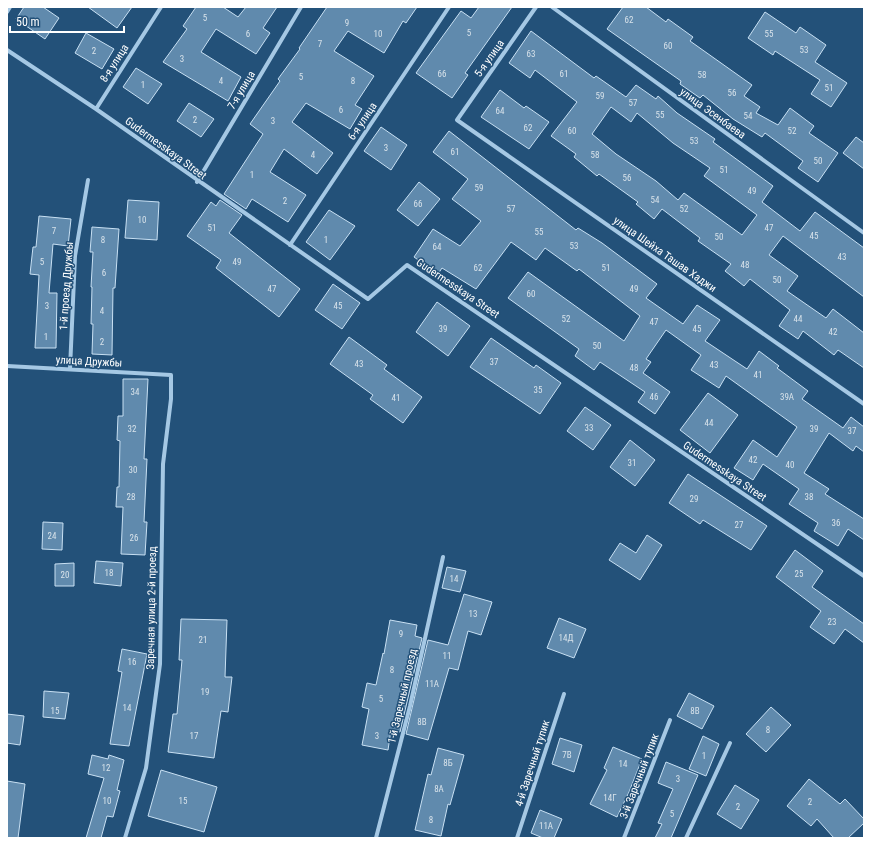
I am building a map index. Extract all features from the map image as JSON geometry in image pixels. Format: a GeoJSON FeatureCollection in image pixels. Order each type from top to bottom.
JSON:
{"type":"FeatureCollection","features":[{"type":"Feature","properties":{"kind":"street"},"geometry":{"type":"LineString","coordinates":[[7,12],[10,7]]}},
{"type":"Feature","properties":{"kind":"street","name":"8-я улица"},"geometry":{"type":"LineString","coordinates":[[96,109],[161,7]]}},
{"type":"Feature","properties":{"kind":"street","name":"7-я улица"},"geometry":{"type":"LineString","coordinates":[[197,182],[301,7]]}},
{"type":"Feature","properties":{"kind":"street","name":"6-я улица"},"geometry":{"type":"LineString","coordinates":[[290,245],[449,7]]}},
{"type":"Feature","properties":{"kind":"street","name":"5-я улица"},"geometry":{"type":"LineString","coordinates":[[456,120],[536,7]]}},
{"type":"Feature","properties":{"kind":"street","name":"улица Эсенбаева"},"geometry":{"type":"LineString","coordinates":[[552,7],[864,233]]}},
{"type":"Feature","properties":{"kind":"street","name":"Gudermesskaya Street"},"geometry":{"type":"LineString","coordinates":[[7,50],[96,109],[197,182],[368,300],[407,265],[864,576]]}},
{"type":"Feature","properties":{"kind":"street","name":"улица Шейха Ташав Хаджи"},"geometry":{"type":"LineString","coordinates":[[456,120],[864,404]]}},
{"type":"Feature","properties":{"kind":"street","name":"1-й проезд Дружбы"},"geometry":{"type":"LineString","coordinates":[[70,369],[75,256],[88,180]]}},
{"type":"Feature","properties":{"kind":"street","name":"улица Дружбы"},"geometry":{"type":"LineString","coordinates":[[7,366],[171,375]]}},
{"type":"Feature","properties":{"kind":"street","name":"Заречная улица 2-й проезд"},"geometry":{"type":"LineString","coordinates":[[125,838],[146,768],[160,664],[163,464],[171,399],[171,375]]}},
{"type":"Feature","properties":{"kind":"street","name":"1-й Заречный проезд"},"geometry":{"type":"LineString","coordinates":[[376,838],[410,706],[442,557]]}},
{"type":"Feature","properties":{"kind":"street","name":"4-й Заречный тупик"},"geometry":{"type":"LineString","coordinates":[[517,838],[564,694]]}},
{"type":"Feature","properties":{"kind":"street","name":"3-й Заречный тупик"},"geometry":{"type":"LineString","coordinates":[[624,838],[670,720]]}},
{"type":"Feature","properties":{"kind":"street"},"geometry":{"type":"LineString","coordinates":[[686,838],[730,743]]}},
{"type":"Feature","properties":{"kind":"building"},"geometry":{"type":"Polygon","coordinates":[[[24,7],[43,7],[59,18],[45,39],[16,19],[24,7]]]}},
{"type":"Feature","properties":{"kind":"building"},"geometry":{"type":"Polygon","coordinates":[[[88,7],[132,7],[117,28],[88,7]]]}},
{"type":"Feature","properties":{"kind":"building"},"geometry":{"type":"Polygon","coordinates":[[[196,7],[223,7],[238,17],[246,7],[277,7],[263,28],[270,33],[256,54],[216,29],[201,52],[241,77],[228,101],[163,62],[187,29],[183,26],[196,7]]]}},
{"type":"Feature","properties":{"kind":"building"},"geometry":{"type":"Polygon","coordinates":[[[327,7],[417,7],[406,23],[403,21],[384,53],[348,31],[334,51],[374,76],[355,105],[362,109],[350,129],[306,103],[292,122],[333,153],[317,174],[284,149],[270,172],[306,195],[288,222],[252,199],[246,209],[224,194],[263,134],[250,124],[280,81],[278,79],[300,49],[299,48],[327,7]]]}},
{"type":"Feature","properties":{"kind":"building"},"geometry":{"type":"Polygon","coordinates":[[[479,7],[512,7],[465,73],[468,75],[452,98],[416,73],[461,11],[471,18],[479,7]]]}},
{"type":"Feature","properties":{"kind":"building"},"geometry":{"type":"Polygon","coordinates":[[[623,7],[646,7],[666,22],[668,19],[693,37],[690,41],[752,85],[744,96],[760,107],[756,113],[778,125],[790,108],[814,126],[809,133],[838,153],[818,182],[798,168],[803,161],[765,133],[762,137],[733,119],[703,95],[700,98],[680,84],[681,81],[607,29],[623,7]]]}},
{"type":"Feature","properties":{"kind":"building"},"geometry":{"type":"Polygon","coordinates":[[[765,12],[796,33],[800,27],[826,45],[815,62],[847,83],[831,107],[811,94],[820,80],[775,51],[773,55],[748,38],[765,12]]]}},
{"type":"Feature","properties":{"kind":"building"},"geometry":{"type":"Polygon","coordinates":[[[531,31],[594,78],[596,76],[626,97],[636,85],[656,99],[658,96],[677,113],[715,139],[713,142],[773,186],[762,202],[800,231],[815,212],[864,248],[864,297],[783,236],[769,255],[798,276],[787,291],[826,318],[833,309],[864,333],[864,368],[838,350],[834,355],[803,331],[798,339],[779,326],[790,310],[750,279],[744,286],[725,271],[731,264],[698,241],[700,238],[662,209],[654,219],[636,204],[638,202],[599,174],[597,176],[574,157],[576,154],[551,136],[577,102],[535,70],[530,78],[509,63],[531,31]],[[611,107],[592,134],[616,154],[656,181],[678,200],[684,193],[742,235],[757,215],[704,176],[710,168],[673,143],[637,113],[631,122],[611,107]]]}},
{"type":"Feature","properties":{"kind":"building"},"geometry":{"type":"Polygon","coordinates":[[[86,33],[114,49],[102,69],[75,53],[86,33]]]}},
{"type":"Feature","properties":{"kind":"building"},"geometry":{"type":"Polygon","coordinates":[[[136,68],[162,84],[148,104],[123,87],[136,68]]]}},
{"type":"Feature","properties":{"kind":"building"},"geometry":{"type":"Polygon","coordinates":[[[500,90],[524,108],[526,106],[549,122],[529,149],[481,117],[500,90]]]}},
{"type":"Feature","properties":{"kind":"building"},"geometry":{"type":"Polygon","coordinates":[[[189,103],[214,119],[201,137],[177,121],[189,103]]]}},
{"type":"Feature","properties":{"kind":"building"},"geometry":{"type":"Polygon","coordinates":[[[381,127],[407,145],[391,170],[364,151],[381,127]]]}},
{"type":"Feature","properties":{"kind":"building"},"geometry":{"type":"Polygon","coordinates":[[[449,131],[576,230],[578,228],[602,243],[657,284],[646,298],[683,324],[697,305],[720,320],[705,341],[747,369],[759,351],[779,366],[777,368],[808,391],[802,399],[843,428],[851,417],[864,427],[864,452],[856,446],[853,451],[829,433],[804,473],[829,489],[825,494],[864,519],[864,540],[848,529],[838,546],[814,531],[818,523],[789,504],[799,489],[763,464],[753,480],[734,468],[753,440],[777,457],[797,427],[726,376],[719,388],[691,370],[701,355],[666,330],[646,359],[651,362],[643,373],[670,392],[655,414],[638,402],[645,392],[600,362],[594,370],[575,356],[579,349],[508,298],[528,272],[624,341],[640,316],[579,269],[577,271],[545,248],[536,260],[511,242],[476,289],[442,268],[438,274],[414,257],[433,229],[460,246],[481,221],[452,199],[468,179],[433,152],[449,131]]]}},
{"type":"Feature","properties":{"kind":"building"},"geometry":{"type":"Polygon","coordinates":[[[856,137],[864,143],[864,169],[843,153],[856,137]]]}},
{"type":"Feature","properties":{"kind":"building"},"geometry":{"type":"Polygon","coordinates":[[[419,182],[440,199],[418,226],[397,210],[419,182]]]}},
{"type":"Feature","properties":{"kind":"building"},"geometry":{"type":"Polygon","coordinates":[[[128,200],[159,202],[157,240],[125,238],[128,200]]]}},
{"type":"Feature","properties":{"kind":"building"},"geometry":{"type":"Polygon","coordinates":[[[220,200],[242,215],[229,233],[300,289],[279,317],[216,268],[221,260],[187,236],[211,202],[216,206],[220,200]]]}},
{"type":"Feature","properties":{"kind":"building"},"geometry":{"type":"Polygon","coordinates":[[[329,210],[355,226],[330,260],[306,242],[329,210]]]}},
{"type":"Feature","properties":{"kind":"building"},"geometry":{"type":"Polygon","coordinates":[[[39,216],[71,219],[68,246],[53,244],[49,293],[57,293],[56,348],[35,348],[39,275],[30,274],[33,247],[36,247],[39,216]]]}},
{"type":"Feature","properties":{"kind":"building"},"geometry":{"type":"Polygon","coordinates":[[[92,227],[119,229],[115,288],[113,288],[112,355],[92,354],[93,324],[91,324],[91,287],[93,252],[90,252],[92,227]]]}},
{"type":"Feature","properties":{"kind":"building"},"geometry":{"type":"Polygon","coordinates":[[[333,284],[360,303],[342,329],[315,310],[333,284]]]}},
{"type":"Feature","properties":{"kind":"building"},"geometry":{"type":"Polygon","coordinates":[[[437,302],[470,326],[448,356],[416,332],[437,302]]]}},
{"type":"Feature","properties":{"kind":"building"},"geometry":{"type":"Polygon","coordinates":[[[349,337],[387,365],[384,369],[422,397],[403,423],[370,399],[373,395],[330,364],[349,337]]]}},
{"type":"Feature","properties":{"kind":"building"},"geometry":{"type":"Polygon","coordinates":[[[491,338],[534,368],[536,365],[561,383],[540,414],[470,367],[491,338]]]}},
{"type":"Feature","properties":{"kind":"building"},"geometry":{"type":"Polygon","coordinates":[[[123,379],[148,379],[144,459],[147,459],[144,522],[147,522],[145,555],[121,554],[123,507],[116,507],[117,487],[119,487],[120,441],[117,440],[118,416],[123,416],[123,379]]]}},
{"type":"Feature","properties":{"kind":"building"},"geometry":{"type":"Polygon","coordinates":[[[708,393],[738,415],[710,453],[680,430],[708,393]]]}},
{"type":"Feature","properties":{"kind":"building"},"geometry":{"type":"Polygon","coordinates":[[[585,407],[611,425],[593,450],[567,431],[585,407]]]}},
{"type":"Feature","properties":{"kind":"building"},"geometry":{"type":"Polygon","coordinates":[[[630,440],[655,460],[635,486],[610,467],[630,440]]]}},
{"type":"Feature","properties":{"kind":"building"},"geometry":{"type":"Polygon","coordinates":[[[688,474],[767,526],[751,550],[703,520],[700,524],[669,503],[688,474]]]}},
{"type":"Feature","properties":{"kind":"building"},"geometry":{"type":"Polygon","coordinates":[[[43,522],[63,523],[62,550],[42,549],[43,522]]]}},
{"type":"Feature","properties":{"kind":"building"},"geometry":{"type":"Polygon","coordinates":[[[647,535],[662,545],[640,580],[609,560],[620,543],[636,553],[647,535]]]}},
{"type":"Feature","properties":{"kind":"building"},"geometry":{"type":"Polygon","coordinates":[[[795,550],[823,571],[812,587],[864,624],[864,643],[845,629],[834,644],[810,627],[821,611],[776,577],[795,550]]]}},
{"type":"Feature","properties":{"kind":"building"},"geometry":{"type":"Polygon","coordinates":[[[96,561],[123,563],[121,586],[94,583],[96,561]]]}},
{"type":"Feature","properties":{"kind":"building"},"geometry":{"type":"Polygon","coordinates":[[[74,563],[74,586],[55,586],[55,564],[74,563]]]}},
{"type":"Feature","properties":{"kind":"building"},"geometry":{"type":"Polygon","coordinates":[[[447,567],[466,571],[460,592],[442,588],[447,567]]]}},
{"type":"Feature","properties":{"kind":"building"},"geometry":{"type":"Polygon","coordinates":[[[464,594],[492,602],[481,635],[468,631],[458,670],[449,668],[428,740],[406,734],[428,640],[448,645],[464,594]]]}},
{"type":"Feature","properties":{"kind":"building"},"geometry":{"type":"Polygon","coordinates":[[[559,618],[586,629],[574,658],[547,648],[559,618]]]}},
{"type":"Feature","properties":{"kind":"building"},"geometry":{"type":"Polygon","coordinates":[[[181,619],[227,620],[225,677],[232,677],[228,712],[221,711],[214,758],[168,752],[173,714],[177,714],[182,660],[179,660],[181,619]]]}},
{"type":"Feature","properties":{"kind":"building"},"geometry":{"type":"Polygon","coordinates":[[[390,620],[417,625],[415,636],[422,638],[400,732],[391,730],[388,750],[362,745],[369,709],[362,707],[367,683],[376,685],[383,653],[384,654],[390,620]]]}},
{"type":"Feature","properties":{"kind":"building"},"geometry":{"type":"Polygon","coordinates":[[[122,649],[147,654],[129,746],[110,744],[122,672],[118,671],[122,649]]]}},
{"type":"Feature","properties":{"kind":"building"},"geometry":{"type":"Polygon","coordinates":[[[44,691],[69,693],[65,719],[43,717],[44,691]]]}},
{"type":"Feature","properties":{"kind":"building"},"geometry":{"type":"Polygon","coordinates":[[[689,693],[714,706],[702,729],[677,716],[689,693]]]}},
{"type":"Feature","properties":{"kind":"building"},"geometry":{"type":"Polygon","coordinates":[[[771,707],[791,725],[766,752],[746,734],[771,707]]]}},
{"type":"Feature","properties":{"kind":"building"},"geometry":{"type":"Polygon","coordinates":[[[7,714],[24,716],[20,745],[7,743],[7,714]]]}},
{"type":"Feature","properties":{"kind":"building"},"geometry":{"type":"Polygon","coordinates":[[[703,736],[719,744],[706,776],[689,769],[703,736]]]}},
{"type":"Feature","properties":{"kind":"building"},"geometry":{"type":"Polygon","coordinates":[[[560,738],[582,745],[574,772],[552,764],[560,738]]]}},
{"type":"Feature","properties":{"kind":"building"},"geometry":{"type":"Polygon","coordinates":[[[613,747],[642,759],[617,817],[590,804],[607,770],[604,768],[613,747]]]}},
{"type":"Feature","properties":{"kind":"building"},"geometry":{"type":"Polygon","coordinates":[[[438,748],[464,755],[450,805],[448,804],[441,836],[415,830],[428,774],[431,775],[438,748]]]}},
{"type":"Feature","properties":{"kind":"building"},"geometry":{"type":"Polygon","coordinates":[[[92,755],[108,759],[109,755],[124,760],[117,790],[120,791],[113,817],[107,816],[101,838],[86,838],[104,778],[88,774],[92,755]]]}},
{"type":"Feature","properties":{"kind":"building"},"geometry":{"type":"Polygon","coordinates":[[[666,762],[698,775],[671,838],[655,838],[662,824],[658,823],[673,789],[658,783],[666,762]]]}},
{"type":"Feature","properties":{"kind":"building"},"geometry":{"type":"Polygon","coordinates":[[[161,770],[217,787],[204,832],[148,816],[161,770]]]}},
{"type":"Feature","properties":{"kind":"building"},"geometry":{"type":"Polygon","coordinates":[[[809,779],[840,804],[845,799],[864,819],[864,823],[848,838],[834,838],[817,819],[811,826],[787,806],[809,779]]]}},
{"type":"Feature","properties":{"kind":"building"},"geometry":{"type":"Polygon","coordinates":[[[7,781],[25,784],[18,838],[7,838],[7,781]]]}},
{"type":"Feature","properties":{"kind":"building"},"geometry":{"type":"Polygon","coordinates":[[[735,785],[759,800],[741,829],[717,814],[735,785]]]}},
{"type":"Feature","properties":{"kind":"building"},"geometry":{"type":"Polygon","coordinates":[[[540,810],[562,819],[554,838],[543,838],[531,833],[540,810]]]}}]}
